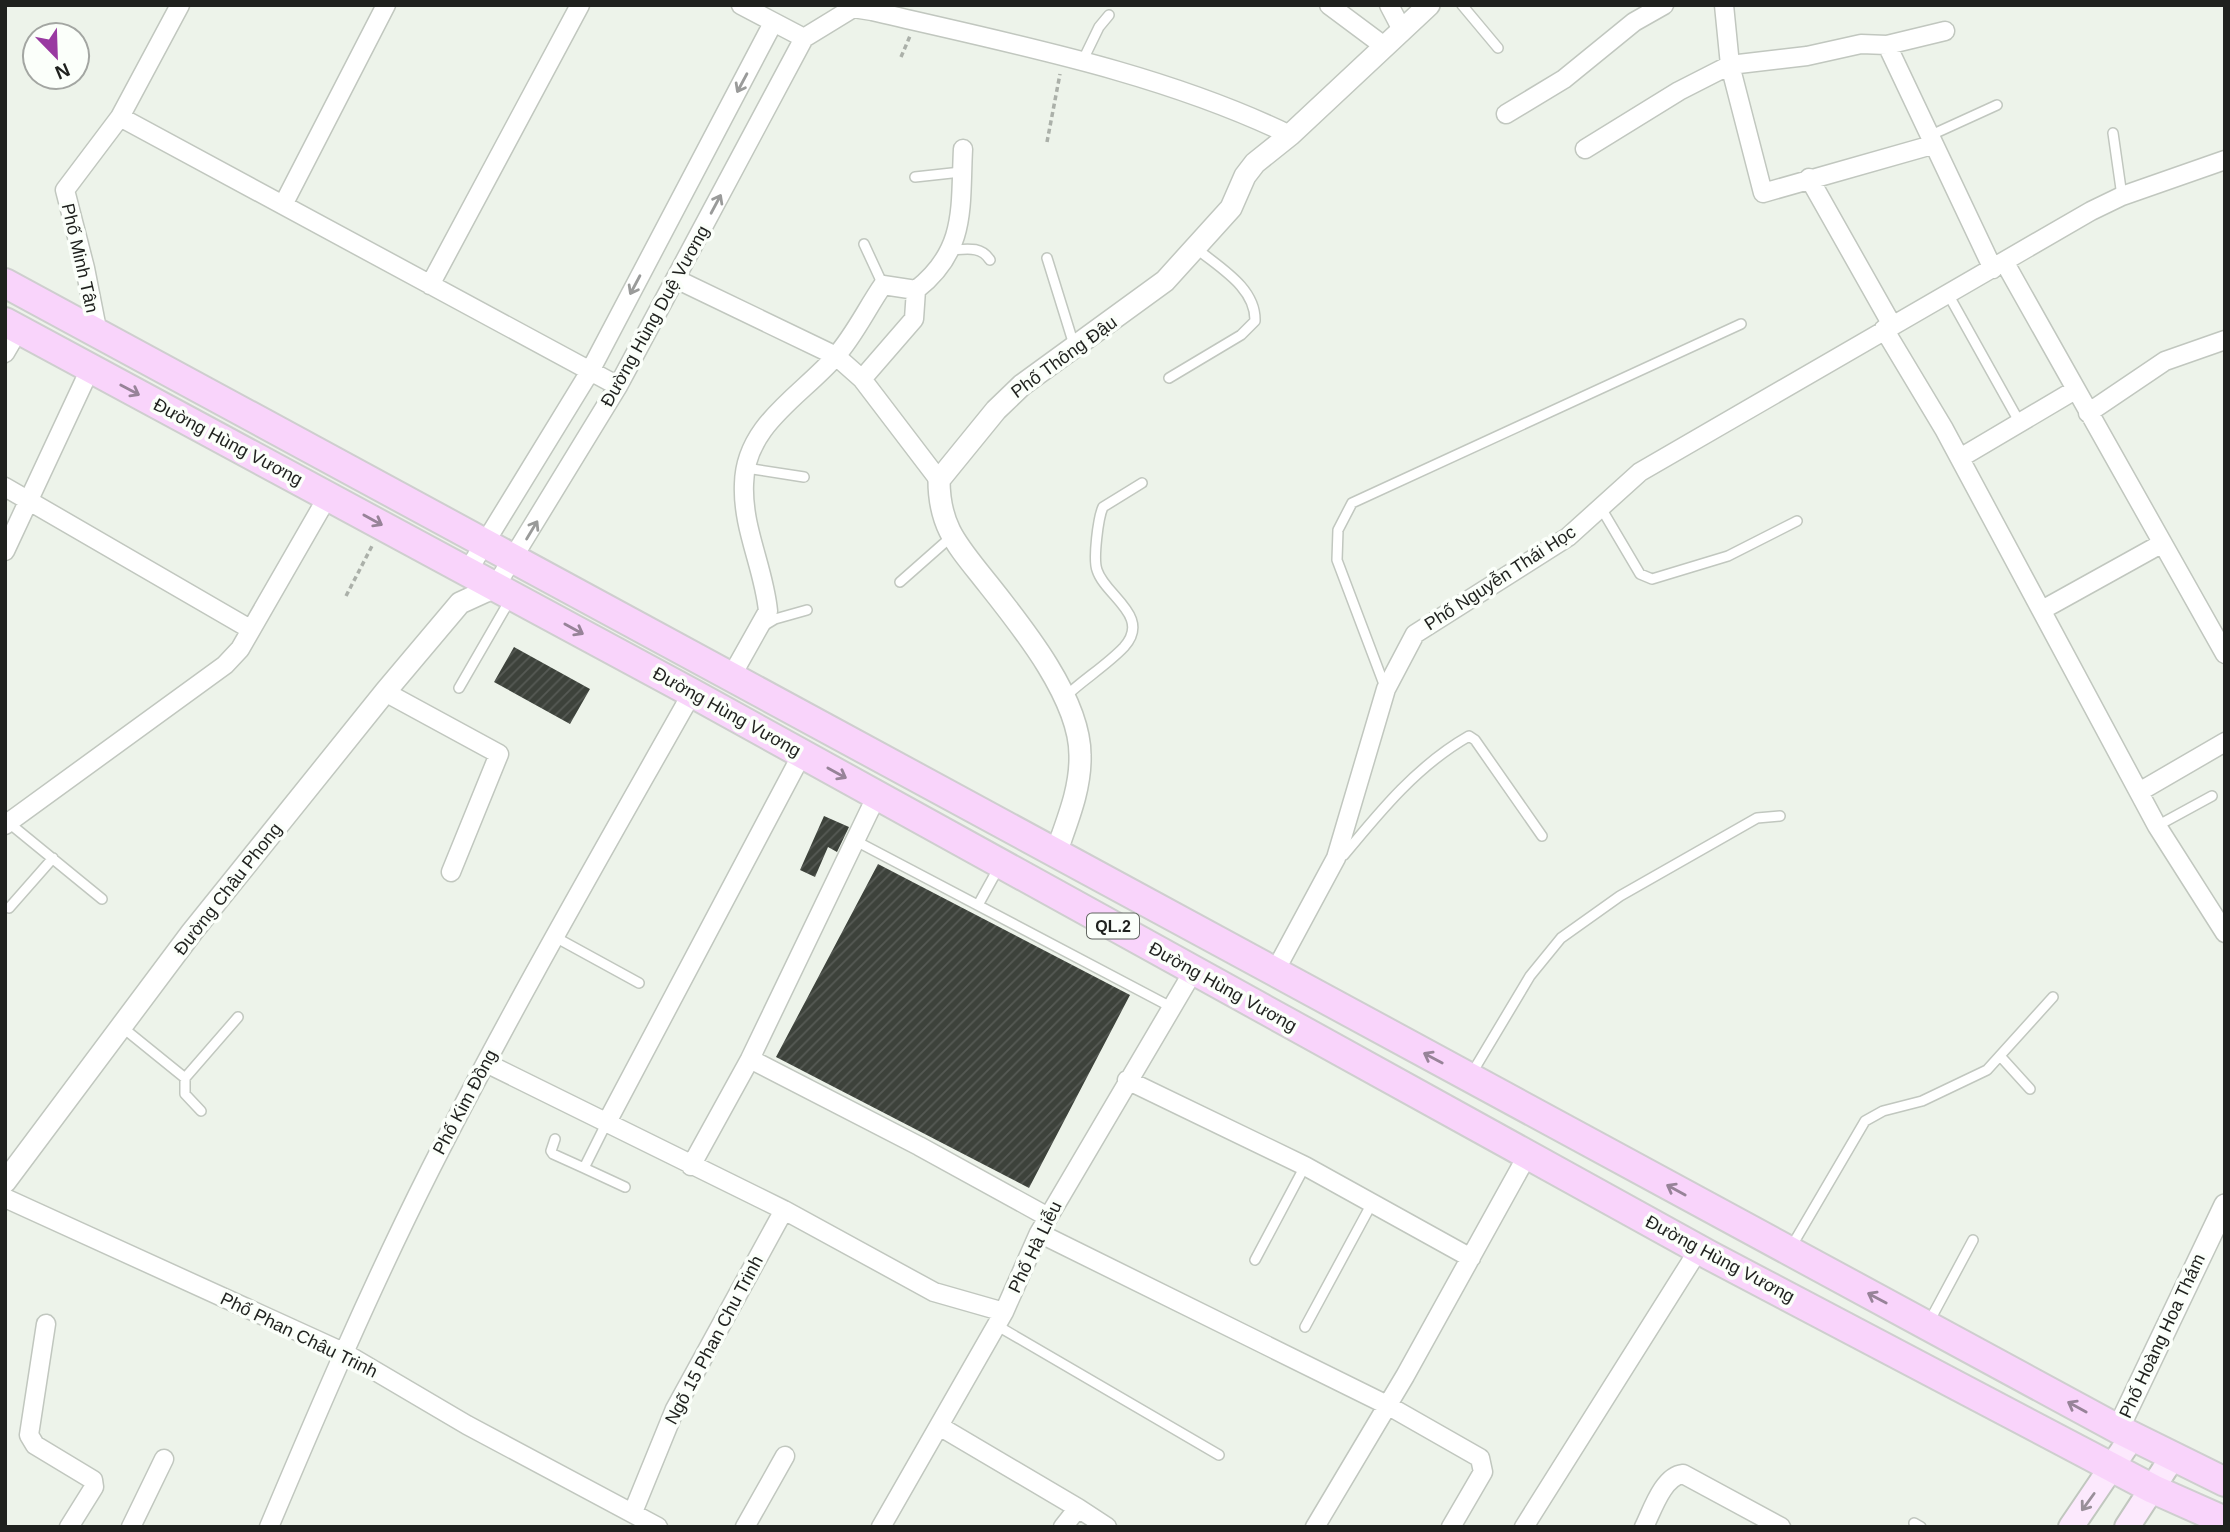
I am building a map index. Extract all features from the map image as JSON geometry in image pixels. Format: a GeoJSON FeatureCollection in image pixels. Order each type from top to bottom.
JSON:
{"type":"FeatureCollection","features":[{"type":"Feature","properties":{"kind":"main road","name":"Đường Hùng Vương"},"geometry":{"type":"LineString","coordinates":[[5,283],[2125,1433],[2172,1458],[2223,1478]]}},
{"type":"Feature","properties":{"kind":"main road","name":"Đường Hùng Vương"},"geometry":{"type":"LineString","coordinates":[[10,335],[90,369],[328,496],[692,693],[1699,1249],[2153,1489],[2225,1521]]}},
{"type":"Feature","properties":{"kind":"main road"},"geometry":{"type":"LineString","coordinates":[[1364,1065],[1383,1031]]}},
{"type":"Feature","properties":{"kind":"main road"},"geometry":{"type":"LineString","coordinates":[[2071,1527],[2113,1468],[2125,1433]]}},
{"type":"Feature","properties":{"kind":"main road"},"geometry":{"type":"LineString","coordinates":[[2129,1527],[2172,1458]]}},
{"type":"Feature","properties":{"kind":"main road"},"geometry":{"type":"LineString","coordinates":[[2129,1527],[2158,1511],[2180,1506],[2194,1508]]}},
{"type":"Feature","properties":{"kind":"street","name":"Phố Minh Tân"},"geometry":{"type":"LineString","coordinates":[[97,334],[85,268],[65,190],[120,117],[180,5]]}},
{"type":"Feature","properties":{"kind":"street"},"geometry":{"type":"LineString","coordinates":[[283,205],[386,5]]}},
{"type":"Feature","properties":{"kind":"street"},"geometry":{"type":"LineString","coordinates":[[430,285],[580,5]]}},
{"type":"Feature","properties":{"kind":"street"},"geometry":{"type":"LineString","coordinates":[[741,5],[804,38],[853,8],[1083,62],[1249,116],[1290,135]]}},
{"type":"Feature","properties":{"kind":"street"},"geometry":{"type":"LineString","coordinates":[[1329,5],[1384,46]]}},
{"type":"Feature","properties":{"kind":"street"},"geometry":{"type":"LineString","coordinates":[[1389,5],[1401,28]]}},
{"type":"Feature","properties":{"kind":"street","name":"Phố Thông Đậu"},"geometry":{"type":"LineString","coordinates":[[939,480],[1008,397],[1165,281],[1197,249],[1231,208],[1245,176],[1255,163],[1290,135],[1401,28],[1429,5]]}},
{"type":"Feature","properties":{"kind":"street"},"geometry":{"type":"LineString","coordinates":[[1506,114],[1564,79],[1634,22],[1664,5]]}},
{"type":"Feature","properties":{"kind":"street"},"geometry":{"type":"LineString","coordinates":[[1724,5],[1730,65],[1763,193],[1930,141]]}},
{"type":"Feature","properties":{"kind":"street","name":"Đường Hùng Duệ Vương"},"geometry":{"type":"LineString","coordinates":[[467,572],[589,373],[774,23]]}},
{"type":"Feature","properties":{"kind":"street"},"geometry":{"type":"LineString","coordinates":[[1585,149],[1679,91],[1730,65],[1807,56],[1861,44],[1887,45],[1944,31]]}},
{"type":"Feature","properties":{"kind":"street","name":"Đường Hùng Duệ Vương"},"geometry":{"type":"LineString","coordinates":[[504,592],[514,558],[618,386],[804,38]]}},
{"type":"Feature","properties":{"kind":"street"},"geometry":{"type":"LineString","coordinates":[[1887,45],[1930,141],[1999,266],[2075,390],[2225,654]]}},
{"type":"Feature","properties":{"kind":"street"},"geometry":{"type":"LineString","coordinates":[[120,117],[589,373],[618,386]]}},
{"type":"Feature","properties":{"kind":"street"},"geometry":{"type":"LineString","coordinates":[[732,675],[768,611],[746,514],[746,468],[772,415],[836,356],[883,285],[916,289],[935,275],[952,250],[958,235],[963,149]]}},
{"type":"Feature","properties":{"kind":"street","name":"Phố Nguyễn Thái Học"},"geometry":{"type":"LineString","coordinates":[[1274,973],[1336,858],[1386,689],[1415,634],[1568,537],[1640,472],[1888,327],[2122,196],[2225,160]]}},
{"type":"Feature","properties":{"kind":"street"},"geometry":{"type":"LineString","coordinates":[[1809,178],[2157,826],[2225,933]]}},
{"type":"Feature","properties":{"kind":"street"},"geometry":{"type":"LineString","coordinates":[[676,279],[836,356],[862,379],[939,480],[941,510],[951,537],[1020,627],[1064,697],[1076,724],[1080,757],[1077,788],[1056,853]]}},
{"type":"Feature","properties":{"kind":"street"},"geometry":{"type":"LineString","coordinates":[[862,379],[914,319],[916,289]]}},
{"type":"Feature","properties":{"kind":"street"},"geometry":{"type":"LineString","coordinates":[[2088,413],[2165,361],[2225,340]]}},
{"type":"Feature","properties":{"kind":"street"},"geometry":{"type":"LineString","coordinates":[[5,551],[90,369]]}},
{"type":"Feature","properties":{"kind":"street"},"geometry":{"type":"LineString","coordinates":[[1960,458],[2075,390]]}},
{"type":"Feature","properties":{"kind":"street"},"geometry":{"type":"LineString","coordinates":[[5,487],[250,629]]}},
{"type":"Feature","properties":{"kind":"street"},"geometry":{"type":"LineString","coordinates":[[7,824],[225,665],[240,649],[328,496]]}},
{"type":"Feature","properties":{"kind":"street"},"geometry":{"type":"LineString","coordinates":[[2042,610],[2161,544]]}},
{"type":"Feature","properties":{"kind":"street","name":"Đường Châu Phong"},"geometry":{"type":"LineString","coordinates":[[5,1182],[192,932],[460,603],[467,572]]}},
{"type":"Feature","properties":{"kind":"street","name":"Đường Châu Phong"},"geometry":{"type":"LineString","coordinates":[[460,603],[504,592]]}},
{"type":"Feature","properties":{"kind":"street"},"geometry":{"type":"LineString","coordinates":[[385,692],[499,754],[451,872]]}},
{"type":"Feature","properties":{"kind":"street","name":"Phố Kim Đồng"},"geometry":{"type":"LineString","coordinates":[[270,1527],[343,1352],[429,1171],[555,937],[692,693]]}},
{"type":"Feature","properties":{"kind":"street"},"geometry":{"type":"LineString","coordinates":[[2139,792],[2225,742]]}},
{"type":"Feature","properties":{"kind":"street"},"geometry":{"type":"LineString","coordinates":[[606,1124],[802,754]]}},
{"type":"Feature","properties":{"kind":"street"},"geometry":{"type":"LineString","coordinates":[[691,1166],[750,1059],[877,795]]}},
{"type":"Feature","properties":{"kind":"street","name":"Phố Hà Liễu"},"geometry":{"type":"LineString","coordinates":[[881,1527],[1000,1319],[1039,1233],[1194,970]]}},
{"type":"Feature","properties":{"kind":"street"},"geometry":{"type":"LineString","coordinates":[[750,1059],[1048,1217]]}},
{"type":"Feature","properties":{"kind":"street"},"geometry":{"type":"LineString","coordinates":[[486,1063],[784,1210],[934,1292],[1000,1319]]}},
{"type":"Feature","properties":{"kind":"street"},"geometry":{"type":"LineString","coordinates":[[1127,1080],[1305,1166],[1371,1205],[1471,1258]]}},
{"type":"Feature","properties":{"kind":"street"},"geometry":{"type":"LineString","coordinates":[[1315,1527],[1528,1154]]}},
{"type":"Feature","properties":{"kind":"street","name":"Phố Phan Châu Trinh"},"geometry":{"type":"LineString","coordinates":[[5,1198],[343,1352],[467,1425],[658,1527]]}},
{"type":"Feature","properties":{"kind":"street","name":"Phố Hoàng Hoa Thám"},"geometry":{"type":"LineString","coordinates":[[2125,1433],[2225,1205]]}},
{"type":"Feature","properties":{"kind":"street","name":"Ngõ 15 Phan Chu Trinh"},"geometry":{"type":"LineString","coordinates":[[633,1512],[675,1409],[784,1210]]}},
{"type":"Feature","properties":{"kind":"street"},"geometry":{"type":"LineString","coordinates":[[1039,1233],[1387,1405],[1463,1447],[1482,1463],[1483,1472],[1451,1527]]}},
{"type":"Feature","properties":{"kind":"street"},"geometry":{"type":"LineString","coordinates":[[1524,1527],[1699,1249]]}},
{"type":"Feature","properties":{"kind":"street"},"geometry":{"type":"LineString","coordinates":[[46,1324],[29,1436],[34,1445],[93,1480],[94,1487],[69,1527]]}},
{"type":"Feature","properties":{"kind":"street"},"geometry":{"type":"LineString","coordinates":[[939,1426],[1107,1527]]}},
{"type":"Feature","properties":{"kind":"street"},"geometry":{"type":"LineString","coordinates":[[744,1527],[785,1456]]}},
{"type":"Feature","properties":{"kind":"street"},"geometry":{"type":"LineString","coordinates":[[131,1527],[164,1459]]}},
{"type":"Feature","properties":{"kind":"street"},"geometry":{"type":"LineString","coordinates":[[1644,1527],[1665,1485],[1677,1475],[1683,1474],[1773,1525]]}},
{"type":"Feature","properties":{"kind":"street"},"geometry":{"type":"LineString","coordinates":[[1063,1527],[1079,1508]]}},
{"type":"Feature","properties":{"kind":"lane"},"geometry":{"type":"LineString","coordinates":[[1462,5],[1498,48]]}},
{"type":"Feature","properties":{"kind":"lane"},"geometry":{"type":"LineString","coordinates":[[1083,62],[1099,27],[1109,15]]}},
{"type":"Feature","properties":{"kind":"lane"},"geometry":{"type":"LineString","coordinates":[[1930,141],[1997,104]]}},
{"type":"Feature","properties":{"kind":"lane"},"geometry":{"type":"LineString","coordinates":[[2113,134],[2122,196]]}},
{"type":"Feature","properties":{"kind":"lane"},"geometry":{"type":"LineString","coordinates":[[915,177],[961,172]]}},
{"type":"Feature","properties":{"kind":"lane"},"geometry":{"type":"LineString","coordinates":[[864,244],[883,285]]}},
{"type":"Feature","properties":{"kind":"lane"},"geometry":{"type":"LineString","coordinates":[[952,250],[977,249],[986,254],[990,261]]}},
{"type":"Feature","properties":{"kind":"lane"},"geometry":{"type":"LineString","coordinates":[[1169,377],[1241,335],[1255,321],[1256,311],[1243,287],[1197,249]]}},
{"type":"Feature","properties":{"kind":"lane"},"geometry":{"type":"LineString","coordinates":[[1046,258],[1075,347]]}},
{"type":"Feature","properties":{"kind":"lane"},"geometry":{"type":"LineString","coordinates":[[1948,294],[2020,423]]}},
{"type":"Feature","properties":{"kind":"lane"},"geometry":{"type":"LineString","coordinates":[[1386,689],[1336,560],[1338,530],[1352,503],[1741,324]]}},
{"type":"Feature","properties":{"kind":"lane"},"geometry":{"type":"LineString","coordinates":[[746,468],[804,477]]}},
{"type":"Feature","properties":{"kind":"lane"},"geometry":{"type":"LineString","coordinates":[[1064,697],[1125,646],[1133,625],[1131,615],[1104,583],[1095,560],[1103,507],[1142,483]]}},
{"type":"Feature","properties":{"kind":"lane"},"geometry":{"type":"LineString","coordinates":[[1601,508],[1640,574],[1652,579],[1728,556],[1797,522]]}},
{"type":"Feature","properties":{"kind":"lane"},"geometry":{"type":"LineString","coordinates":[[900,582],[951,537]]}},
{"type":"Feature","properties":{"kind":"lane"},"geometry":{"type":"LineString","coordinates":[[459,688],[504,592]]}},
{"type":"Feature","properties":{"kind":"lane"},"geometry":{"type":"LineString","coordinates":[[755,632],[775,618],[807,610]]}},
{"type":"Feature","properties":{"kind":"lane"},"geometry":{"type":"LineString","coordinates":[[1336,858],[1344,855],[1388,801],[1444,751],[1469,736],[1475,740],[1542,836]]}},
{"type":"Feature","properties":{"kind":"lane"},"geometry":{"type":"LineString","coordinates":[[2157,826],[2212,796]]}},
{"type":"Feature","properties":{"kind":"lane"},"geometry":{"type":"LineString","coordinates":[[1470,1077],[1530,976],[1561,938],[1619,896],[1756,818],[1780,816]]}},
{"type":"Feature","properties":{"kind":"lane"},"geometry":{"type":"LineString","coordinates":[[7,824],[102,899]]}},
{"type":"Feature","properties":{"kind":"lane"},"geometry":{"type":"LineString","coordinates":[[854,840],[1171,1007]]}},
{"type":"Feature","properties":{"kind":"lane"},"geometry":{"type":"LineString","coordinates":[[9,908],[53,858]]}},
{"type":"Feature","properties":{"kind":"lane"},"geometry":{"type":"LineString","coordinates":[[978,905],[1000,864]]}},
{"type":"Feature","properties":{"kind":"lane"},"geometry":{"type":"LineString","coordinates":[[555,937],[639,983]]}},
{"type":"Feature","properties":{"kind":"lane"},"geometry":{"type":"LineString","coordinates":[[1789,1250],[1865,1121],[1883,1111],[1922,1101],[1987,1070],[2053,997]]}},
{"type":"Feature","properties":{"kind":"lane"},"geometry":{"type":"LineString","coordinates":[[201,1111],[185,1094],[185,1078],[238,1017]]}},
{"type":"Feature","properties":{"kind":"lane"},"geometry":{"type":"LineString","coordinates":[[122,1027],[185,1078]]}},
{"type":"Feature","properties":{"kind":"lane"},"geometry":{"type":"LineString","coordinates":[[2001,1057],[2030,1089]]}},
{"type":"Feature","properties":{"kind":"lane"},"geometry":{"type":"LineString","coordinates":[[584,1168],[606,1124]]}},
{"type":"Feature","properties":{"kind":"lane"},"geometry":{"type":"LineString","coordinates":[[555,1139],[553,1154],[625,1187]]}},
{"type":"Feature","properties":{"kind":"lane"},"geometry":{"type":"LineString","coordinates":[[1255,1259],[1305,1166]]}},
{"type":"Feature","properties":{"kind":"lane"},"geometry":{"type":"LineString","coordinates":[[1306,1327],[1371,1205]]}},
{"type":"Feature","properties":{"kind":"lane"},"geometry":{"type":"LineString","coordinates":[[1928,1325],[1973,1240]]}},
{"type":"Feature","properties":{"kind":"lane"},"geometry":{"type":"LineString","coordinates":[[1000,1319],[1219,1455]]}},
{"type":"Feature","properties":{"kind":"path"},"geometry":{"type":"LineString","coordinates":[[1047,142],[1064,59]]}},
{"type":"Feature","properties":{"kind":"path"},"geometry":{"type":"LineString","coordinates":[[346,596],[383,526]]}},
{"type":"Feature","properties":{"kind":"building"},"geometry":{"type":"Polygon","coordinates":[[[514,647],[590,689],[570,724],[494,682],[514,647]]]}},
{"type":"Feature","properties":{"kind":"building"},"geometry":{"type":"Polygon","coordinates":[[[824,816],[849,827],[837,852],[828,847],[815,877],[800,870],[824,816]]]}},
{"type":"Feature","properties":{"kind":"building"},"geometry":{"type":"Polygon","coordinates":[[[878,864],[1130,995],[1029,1188],[776,1057],[878,864]]]}}]}
